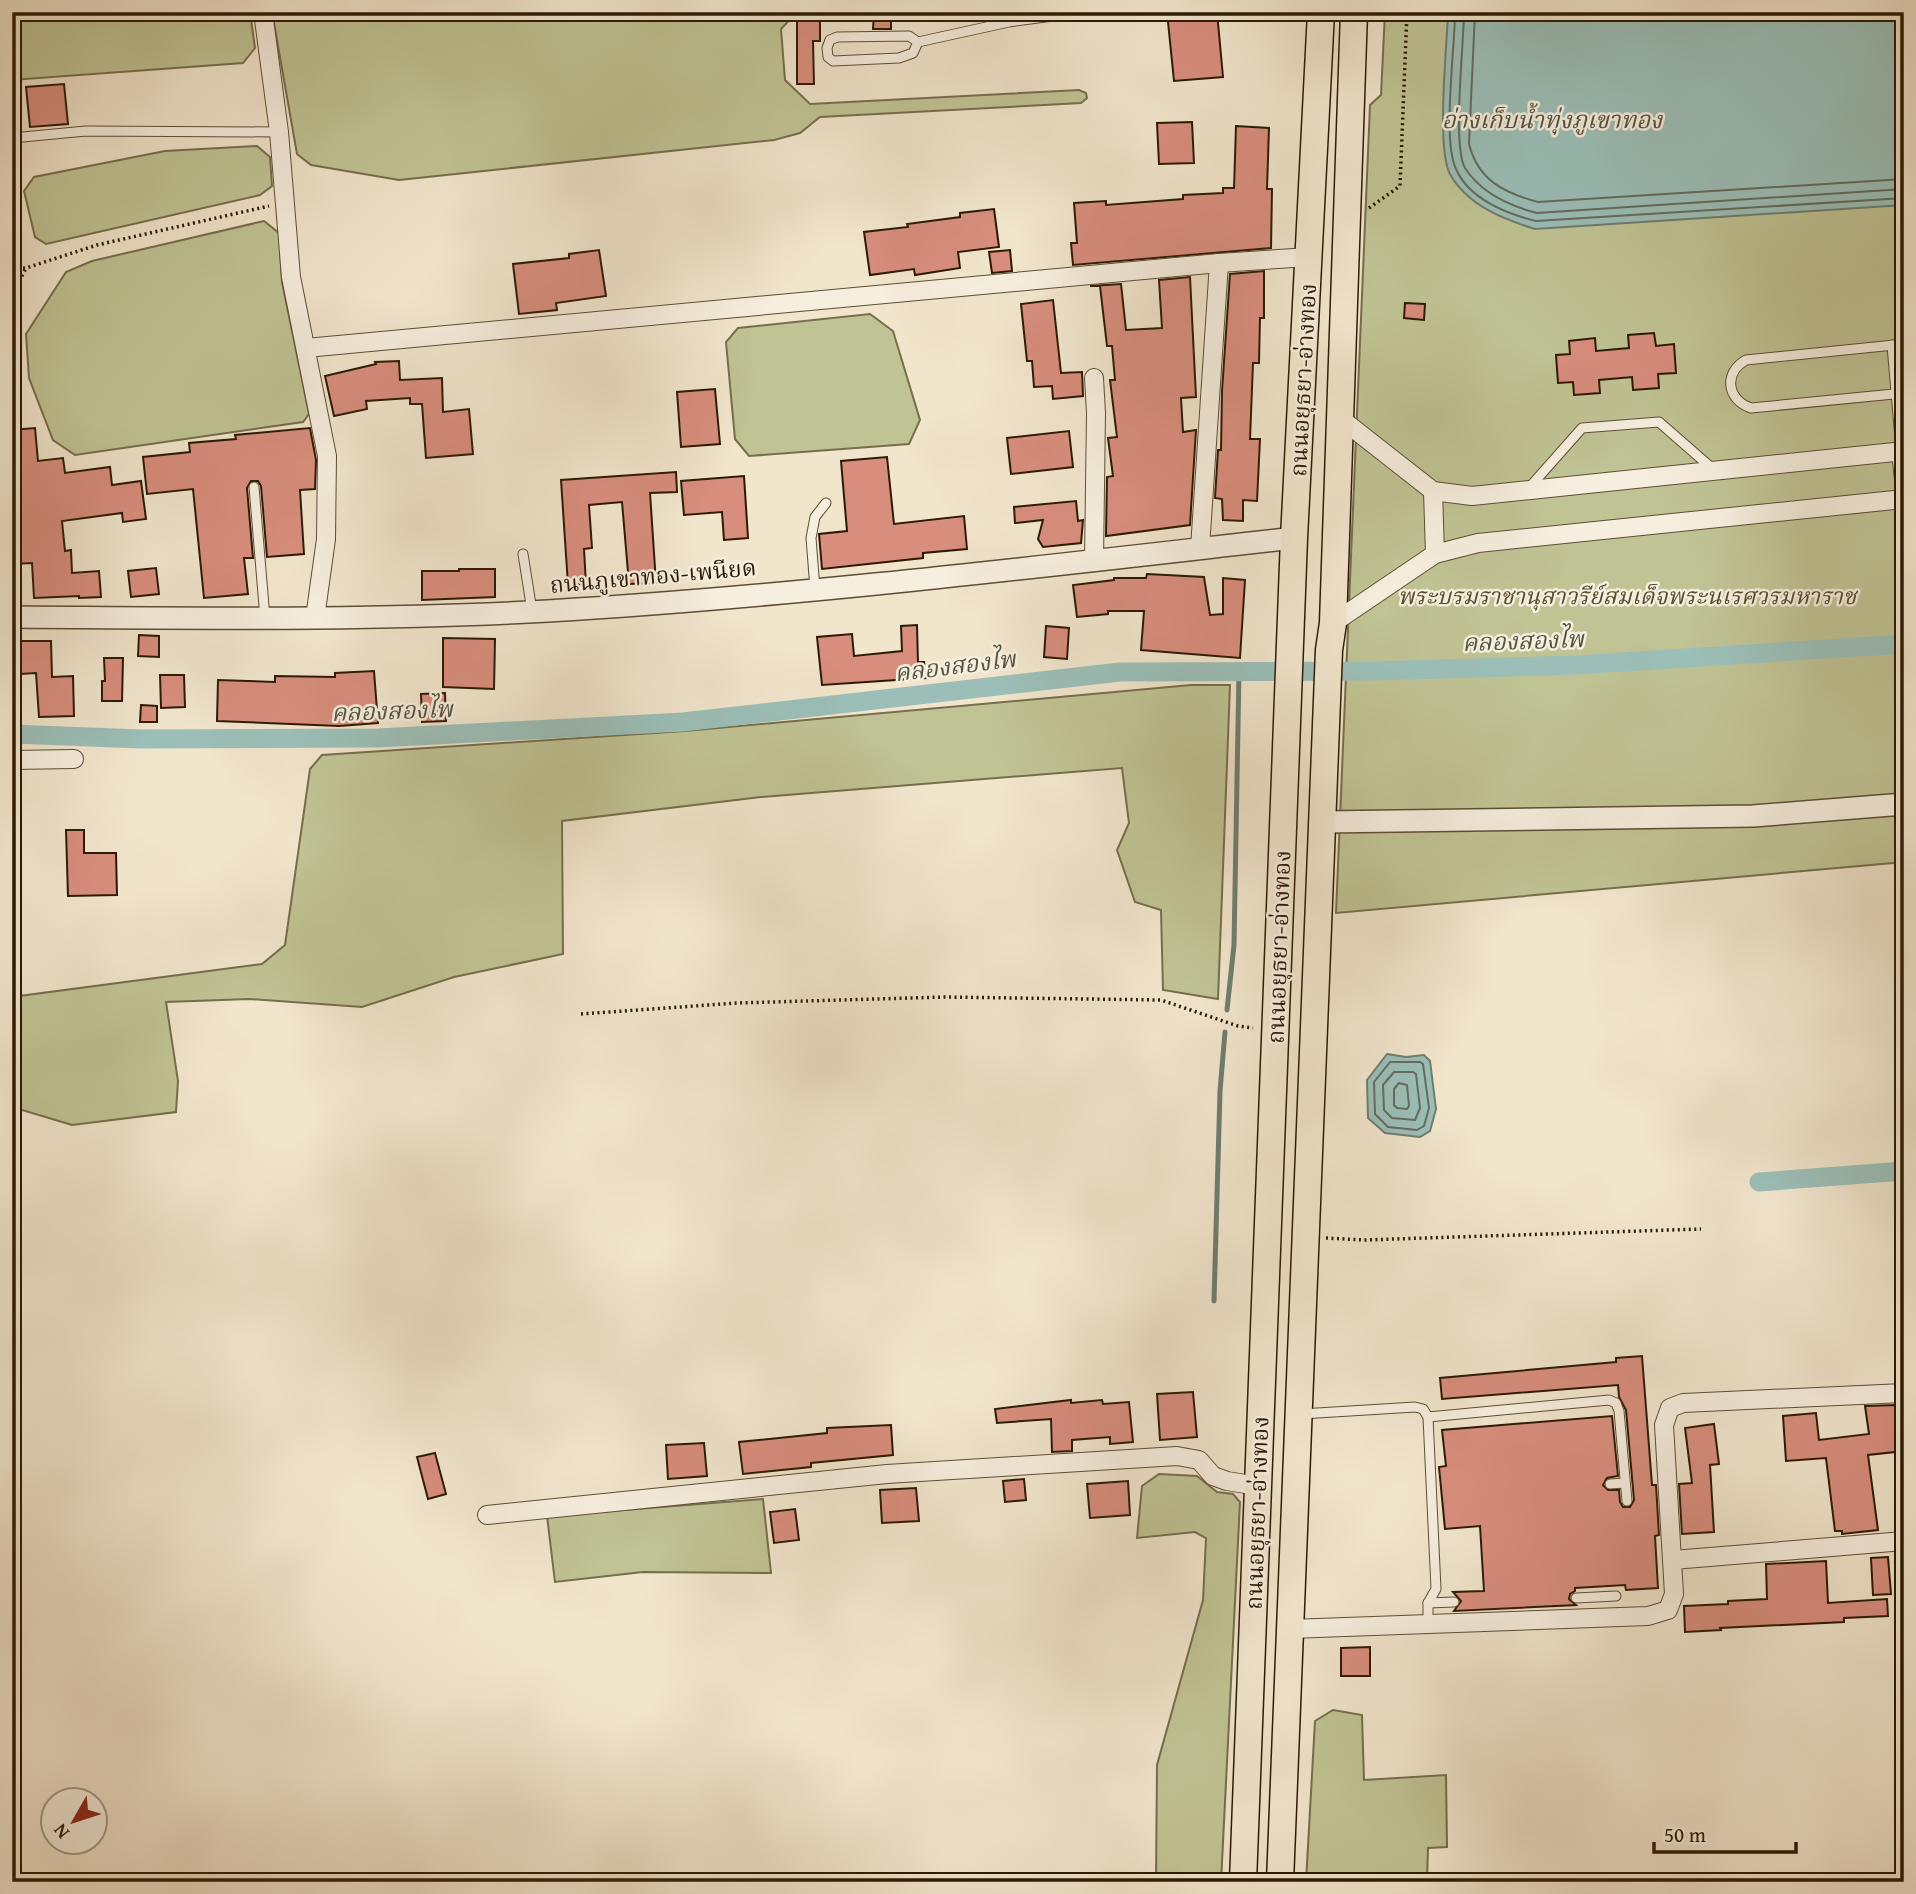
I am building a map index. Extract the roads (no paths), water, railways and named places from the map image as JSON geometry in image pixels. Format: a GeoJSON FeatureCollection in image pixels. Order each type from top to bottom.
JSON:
{"type":"FeatureCollection","features":[{"type":"Feature","properties":{"kind":"main road","name":"ถนนอยุธยา-อ่างทอง"},"geometry":{"type":"LineString","coordinates":[[1243,1882],[1294,538],[1321,12]]}},
{"type":"Feature","properties":{"kind":"main road","name":"ถนนอยุธยา-อ่างทอง"},"geometry":{"type":"LineString","coordinates":[[1280,1882],[1332,623],[1354,12]]}},
{"type":"Feature","properties":{"kind":"main road"},"geometry":{"type":"LineString","coordinates":[[1265,1319],[1303,1320]]}},
{"type":"Feature","properties":{"kind":"street"},"geometry":{"type":"LineString","coordinates":[[262,12],[279,132],[291,277],[327,456],[326,539],[315,618]]}},
{"type":"Feature","properties":{"kind":"street"},"geometry":{"type":"LineString","coordinates":[[306,348],[1219,263],[1309,257]]}},
{"type":"Feature","properties":{"kind":"street"},"geometry":{"type":"LineString","coordinates":[[1200,548],[1219,263]]}},
{"type":"Feature","properties":{"kind":"street"},"geometry":{"type":"LineString","coordinates":[[1094,378],[1094,560]]}},
{"type":"Feature","properties":{"kind":"street"},"geometry":{"type":"LineString","coordinates":[[1340,418],[1433,491],[1472,496],[1903,451],[1904,480]]}},
{"type":"Feature","properties":{"kind":"street"},"geometry":{"type":"LineString","coordinates":[[1433,491],[1435,554]]}},
{"type":"Feature","properties":{"kind":"street"},"geometry":{"type":"LineString","coordinates":[[1332,623],[1435,554],[1478,543],[1904,499]]}},
{"type":"Feature","properties":{"kind":"street","name":"ถนนภูเขาทอง-เพนียด"},"geometry":{"type":"LineString","coordinates":[[12,617],[315,618],[533,611],[815,589],[1294,538]]}},
{"type":"Feature","properties":{"kind":"street"},"geometry":{"type":"LineString","coordinates":[[12,760],[74,759]]}},
{"type":"Feature","properties":{"kind":"street"},"geometry":{"type":"LineString","coordinates":[[1323,822],[1753,816],[1904,804]]}},
{"type":"Feature","properties":{"kind":"street"},"geometry":{"type":"LineString","coordinates":[[1290,1629],[1647,1616],[1668,1610],[1674,1594],[1664,1425],[1670,1408],[1683,1403],[1904,1393]]}},
{"type":"Feature","properties":{"kind":"street"},"geometry":{"type":"LineString","coordinates":[[487,1515],[887,1474],[1177,1456],[1199,1460],[1213,1476],[1258,1486]]}},
{"type":"Feature","properties":{"kind":"street"},"geometry":{"type":"LineString","coordinates":[[1673,1560],[1904,1541]]}},
{"type":"Feature","properties":{"kind":"lane"},"geometry":{"type":"LineString","coordinates":[[918,42],[913,53],[899,58],[833,61],[828,57],[830,40],[837,37],[909,36],[918,42],[1009,22],[1083,12]]}},
{"type":"Feature","properties":{"kind":"lane"},"geometry":{"type":"LineString","coordinates":[[12,138],[86,131],[279,132]]}},
{"type":"Feature","properties":{"kind":"lane"},"geometry":{"type":"LineString","coordinates":[[1900,394],[1751,408],[1734,398],[1730,386],[1732,373],[1746,360],[1904,344]]}},
{"type":"Feature","properties":{"kind":"lane"},"geometry":{"type":"LineString","coordinates":[[1892,345],[1900,394],[1903,451]]}},
{"type":"Feature","properties":{"kind":"lane"},"geometry":{"type":"LineString","coordinates":[[1527,490],[1582,428],[1659,422],[1715,470]]}},
{"type":"Feature","properties":{"kind":"lane"},"geometry":{"type":"LineString","coordinates":[[254,487],[265,618]]}},
{"type":"Feature","properties":{"kind":"lane"},"geometry":{"type":"LineString","coordinates":[[815,589],[811,538],[815,517],[826,503]]}},
{"type":"Feature","properties":{"kind":"lane"},"geometry":{"type":"LineString","coordinates":[[523,554],[533,611]]}},
{"type":"Feature","properties":{"kind":"lane"},"geometry":{"type":"LineString","coordinates":[[1427,1417],[1609,1399],[1616,1403],[1619,1411],[1627,1501]]}},
{"type":"Feature","properties":{"kind":"lane"},"geometry":{"type":"LineString","coordinates":[[1299,1414],[1415,1407],[1423,1409],[1427,1417],[1437,1498],[1436,1589],[1428,1603],[1428,1624]]}},
{"type":"Feature","properties":{"kind":"lane"},"geometry":{"type":"LineString","coordinates":[[1610,1484],[1625,1483]]}},
{"type":"Feature","properties":{"kind":"lane"},"geometry":{"type":"LineString","coordinates":[[1576,1598],[1616,1596]]}},
{"type":"Feature","properties":{"kind":"lane"},"geometry":{"type":"LineString","coordinates":[[1428,1603],[1454,1602]]}},
{"type":"Feature","properties":{"kind":"water","name":"อ่างเก็บน้ำทุ่งภูเขาทอง"},"geometry":{"type":"Polygon","coordinates":[[[1448,12],[1904,12],[1904,205],[1535,229],[1511,221],[1466,194],[1450,174],[1446,161],[1443,120],[1448,12]]]}},
{"type":"Feature","properties":{"kind":"water"},"geometry":{"type":"Polygon","coordinates":[[[1387,1054],[1406,1057],[1424,1055],[1430,1061],[1436,1109],[1430,1131],[1420,1137],[1385,1133],[1368,1118],[1367,1080],[1387,1054]]]}},
{"type":"Feature","properties":{"kind":"waterway","name":"คลองสองไพ"},"geometry":{"type":"LineString","coordinates":[[12,734],[141,739],[378,738],[683,722],[1120,672],[1373,671],[1576,665],[1904,644]]}},
{"type":"Feature","properties":{"kind":"waterway"},"geometry":{"type":"LineString","coordinates":[[1227,1010],[1234,945],[1239,671]]}},
{"type":"Feature","properties":{"kind":"waterway"},"geometry":{"type":"LineString","coordinates":[[1214,1301],[1220,1091],[1225,1032]]}},
{"type":"Feature","properties":{"kind":"waterway"},"geometry":{"type":"LineString","coordinates":[[1759,1182],[1904,1171]]}},
{"type":"Feature","properties":{"kind":"park label","name":"พระบรมราชานุสาวรีย์สมเด็จพระนเรศวรมหาราช"},"geometry":{"type":"Point","coordinates":[1627,596]}}]}
